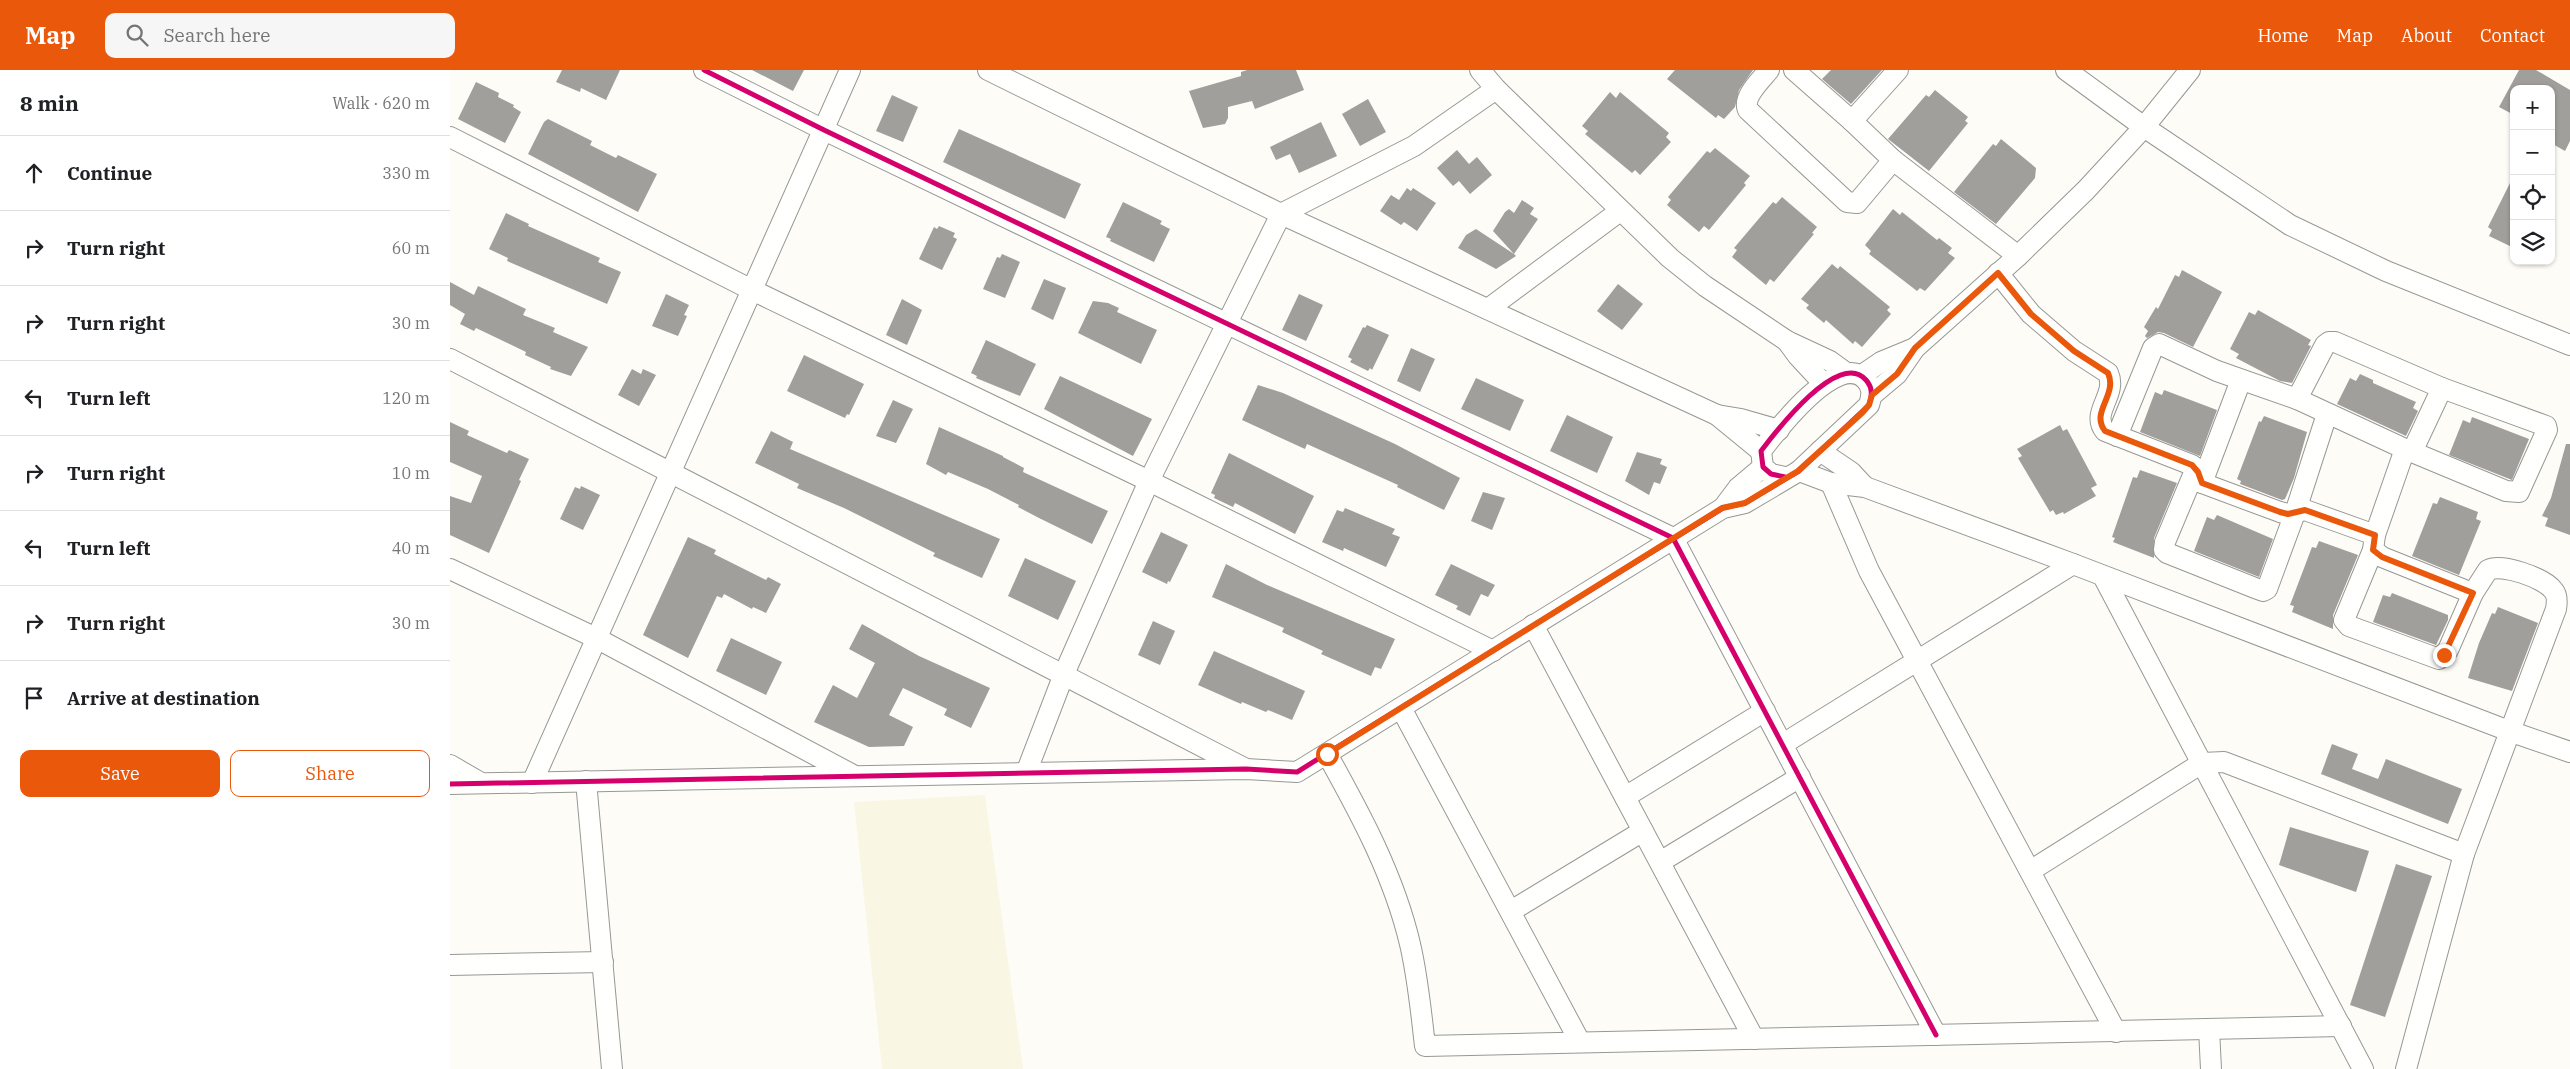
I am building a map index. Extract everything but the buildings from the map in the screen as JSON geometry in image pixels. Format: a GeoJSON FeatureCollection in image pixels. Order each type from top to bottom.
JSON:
{"type":"FeatureCollection","features":[{"type":"Feature","properties":{"kind":"street"},"geometry":{"type":"LineString","coordinates":[[704,70],[824,130],[1673,538],[1936,1035]]}},
{"type":"Feature","properties":{"kind":"street"},"geometry":{"type":"LineString","coordinates":[[532,783],[850,70]]}},
{"type":"Feature","properties":{"kind":"street"},"geometry":{"type":"LineString","coordinates":[[988,70],[1281,214],[1717,415],[1741,419],[1779,430]]}},
{"type":"Feature","properties":{"kind":"street"},"geometry":{"type":"LineString","coordinates":[[450,784],[1246,769],[1297,772],[1722,508],[1745,503],[1767,491],[1792,474],[1862,413],[1869,405],[1872,395],[1870,384],[1853,373],[1787,340],[1705,286],[1670,258],[1496,89],[1480,70]]}},
{"type":"Feature","properties":{"kind":"street"},"geometry":{"type":"LineString","coordinates":[[1768,70],[1746,102],[1748,110],[1847,202],[1857,204],[1893,160]]}},
{"type":"Feature","properties":{"kind":"street"},"geometry":{"type":"LineString","coordinates":[[1794,70],[1893,160],[2018,256]]}},
{"type":"Feature","properties":{"kind":"street"},"geometry":{"type":"LineString","coordinates":[[1852,121],[1898,70]]}},
{"type":"Feature","properties":{"kind":"street"},"geometry":{"type":"LineString","coordinates":[[2066,70],[2144,127],[2290,225],[2386,271],[2570,345]]}},
{"type":"Feature","properties":{"kind":"street"},"geometry":{"type":"LineString","coordinates":[[1872,395],[1897,374],[1915,348],[2018,256],[2086,190],[2144,127],[2190,70]]}},
{"type":"Feature","properties":{"kind":"street"},"geometry":{"type":"LineString","coordinates":[[1026,773],[1064,674],[1149,482],[1281,214],[1414,146],[1496,89]]}},
{"type":"Feature","properties":{"kind":"street"},"geometry":{"type":"LineString","coordinates":[[450,136],[752,290],[1493,651]]}},
{"type":"Feature","properties":{"kind":"street"},"geometry":{"type":"LineString","coordinates":[[1488,309],[1620,211]]}},
{"type":"Feature","properties":{"kind":"street"},"geometry":{"type":"LineString","coordinates":[[1998,273],[2031,314],[2074,351],[2108,373],[2110,391],[2100,413],[2099,421],[2105,431],[2192,465],[2199,476],[2280,512],[2310,512],[2374,542],[2391,562],[2473,593]]}},
{"type":"Feature","properties":{"kind":"street"},"geometry":{"type":"LineString","coordinates":[[1787,340],[1798,356],[1823,383]]}},
{"type":"Feature","properties":{"kind":"street"},"geometry":{"type":"LineString","coordinates":[[2117,436],[2153,348],[2156,345],[2241,380],[2297,399],[2408,450],[2506,491],[2515,493],[2522,488],[2547,430],[2546,426],[2442,388],[2335,342],[2329,342],[2325,345],[2297,399]]}},
{"type":"Feature","properties":{"kind":"street"},"geometry":{"type":"LineString","coordinates":[[1722,508],[1762,459],[1779,430],[1823,383],[1915,348]]}},
{"type":"Feature","properties":{"kind":"street"},"geometry":{"type":"LineString","coordinates":[[450,359],[1246,769]]}},
{"type":"Feature","properties":{"kind":"street"},"geometry":{"type":"LineString","coordinates":[[2241,380],[2199,476],[2165,542],[2164,550],[2167,553],[2263,591],[2270,586],[2327,414]]}},
{"type":"Feature","properties":{"kind":"street"},"geometry":{"type":"LineString","coordinates":[[2406,1069],[2464,854],[2556,609],[2556,595],[2553,589],[2534,578],[2497,567],[2488,570],[2473,593],[2448,650],[2439,659],[2349,626],[2344,620],[2408,450],[2442,388]]}},
{"type":"Feature","properties":{"kind":"street"},"geometry":{"type":"LineString","coordinates":[[1717,415],[1762,459],[1771,474],[1792,474],[1831,483],[1865,487],[2073,564],[2509,731],[2570,752]]}},
{"type":"Feature","properties":{"kind":"street"},"geometry":{"type":"LineString","coordinates":[[1820,451],[1851,472],[1865,487]]}},
{"type":"Feature","properties":{"kind":"street"},"geometry":{"type":"LineString","coordinates":[[1831,483],[1869,571],[2116,1032]]}},
{"type":"Feature","properties":{"kind":"street"},"geometry":{"type":"LineString","coordinates":[[1783,744],[2073,564]]}},
{"type":"Feature","properties":{"kind":"street"},"geometry":{"type":"LineString","coordinates":[[450,569],[596,638],[855,776]]}},
{"type":"Feature","properties":{"kind":"street"},"geometry":{"type":"LineString","coordinates":[[2103,576],[2363,1069]]}},
{"type":"Feature","properties":{"kind":"street"},"geometry":{"type":"LineString","coordinates":[[1533,625],[1754,1039]]}},
{"type":"Feature","properties":{"kind":"street"},"geometry":{"type":"LineString","coordinates":[[1401,708],[1512,911],[1580,1042]]}},
{"type":"Feature","properties":{"kind":"street"},"geometry":{"type":"LineString","coordinates":[[1625,797],[1765,711]]}},
{"type":"Feature","properties":{"kind":"street"},"geometry":{"type":"LineString","coordinates":[[1327,754],[1366,823],[1385,865],[1399,905],[1410,944],[1426,1046],[2340,1026]]}},
{"type":"Feature","properties":{"kind":"street"},"geometry":{"type":"LineString","coordinates":[[2030,871],[2202,763],[2224,762],[2464,854]]}},
{"type":"Feature","properties":{"kind":"street"},"geometry":{"type":"LineString","coordinates":[[450,766],[482,783]]}},
{"type":"Feature","properties":{"kind":"street"},"geometry":{"type":"LineString","coordinates":[[1660,862],[1800,777]]}},
{"type":"Feature","properties":{"kind":"street"},"geometry":{"type":"LineString","coordinates":[[586,782],[612,1069]]}},
{"type":"Feature","properties":{"kind":"street"},"geometry":{"type":"LineString","coordinates":[[1512,911],[1644,830]]}},
{"type":"Feature","properties":{"kind":"street"},"geometry":{"type":"LineString","coordinates":[[450,965],[603,962]]}},
{"type":"Feature","properties":{"kind":"street"},"geometry":{"type":"LineString","coordinates":[[2210,1029],[2211,1069]]}},
{"type":"Feature","properties":{"kind":"shaded area"},"geometry":{"type":"Polygon","coordinates":[[[985,795],[1023,1069],[882,1069],[854,802],[985,795]]]}},
{"type":"Feature","properties":{"kind":"cycle path"},"geometry":{"type":"LineString","coordinates":[[704,70],[824,130],[1673,538],[1936,1035]]}},
{"type":"Feature","properties":{"kind":"cycle path"},"geometry":{"type":"LineString","coordinates":[[450,784],[1246,769],[1297,772],[1723,508],[1745,503],[1799,471],[1869,405],[1871,392],[1866,380],[1854,373],[1840,375],[1825,383],[1809,396],[1780,427],[1761,451],[1763,467],[1771,474],[1785,477]]}},
{"type":"Feature","properties":{"kind":"route"},"geometry":{"type":"LineString","coordinates":[[1327,754],[1722,508],[1745,503],[1798,471],[1826,443],[1862,413],[1869,405],[1872,395],[1889,383],[1915,348],[1998,273],[2031,314],[2074,351],[2108,373],[2110,391],[2106,404],[2100,413],[2099,421],[2105,431],[2192,465],[2198,472],[2202,483],[2216,490],[2288,514],[2305,510],[2375,535],[2373,550],[2382,557],[2473,593],[2448,650],[2444,655]]}}]}
